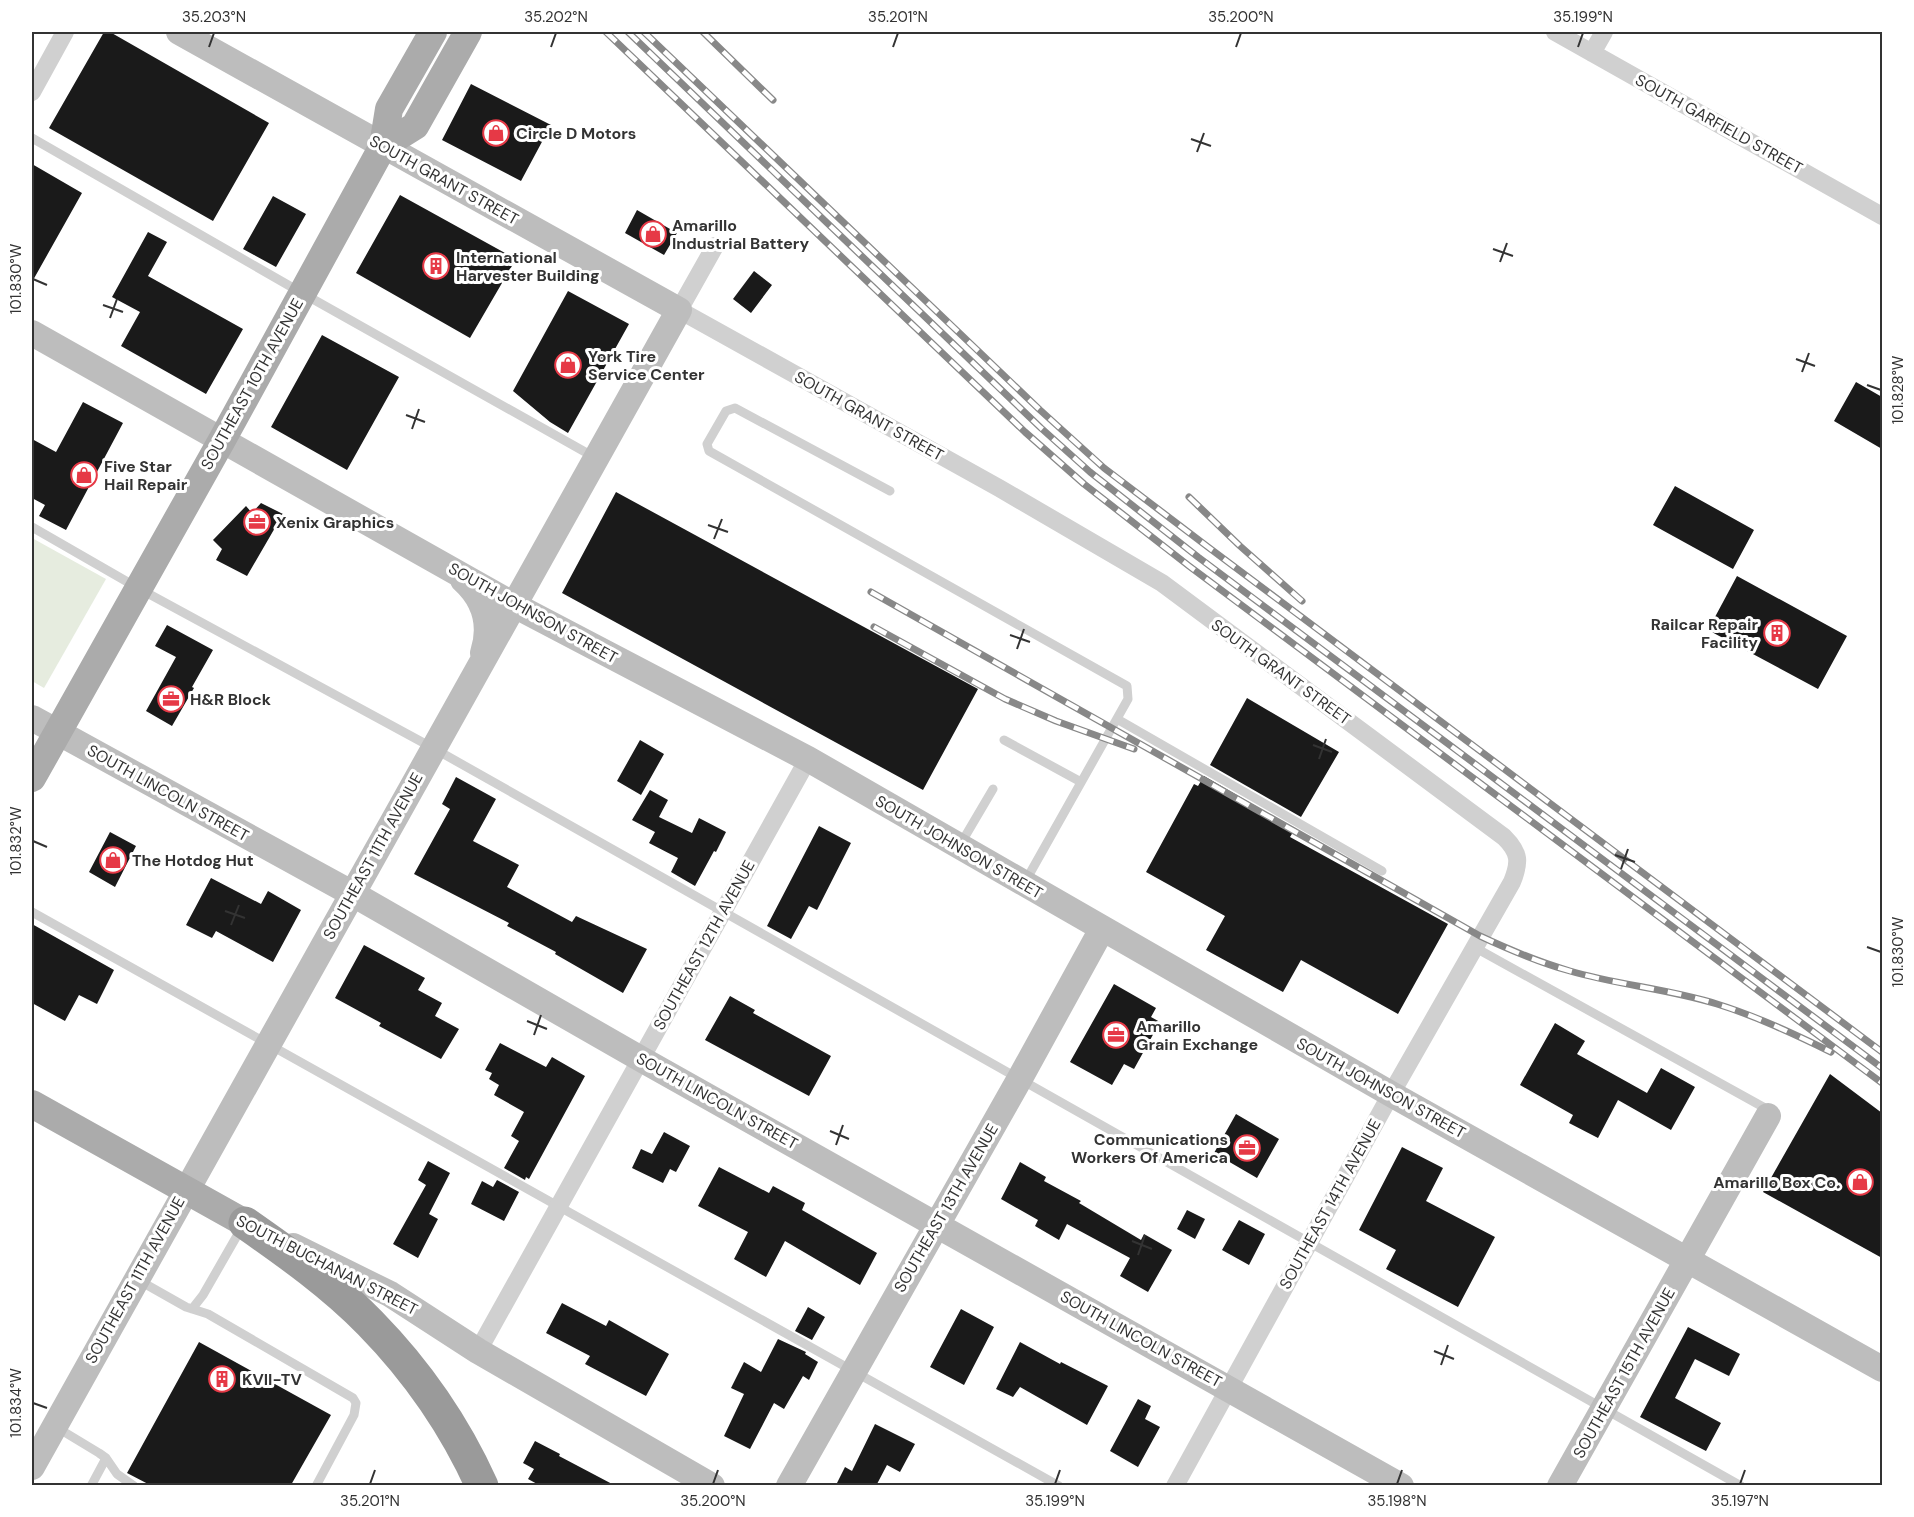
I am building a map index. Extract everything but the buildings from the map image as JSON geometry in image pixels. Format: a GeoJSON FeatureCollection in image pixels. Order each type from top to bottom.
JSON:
{"type":"FeatureCollection","features":[{"type":"Feature","properties":{"kind":"highway"},"geometry":{"type":"LineString","coordinates":[[244,1223],[294,1258],[370,1323],[426,1390],[482,1485]]}},
{"type":"Feature","properties":{"kind":"main road","name":"SOUTH GRANT STREET"},"geometry":{"type":"LineString","coordinates":[[179,32],[679,310]]}},
{"type":"Feature","properties":{"kind":"main road","name":"SOUTHEAST 10TH AVENUE"},"geometry":{"type":"LineString","coordinates":[[32,778],[222,440],[383,146],[389,109],[433,32]]}},
{"type":"Feature","properties":{"kind":"main road","name":"SOUTHEAST 10TH AVENUE"},"geometry":{"type":"LineString","coordinates":[[383,146],[415,126],[468,32]]}},
{"type":"Feature","properties":{"kind":"main road","name":"SOUTHEAST 11TH AVENUE"},"geometry":{"type":"LineString","coordinates":[[32,1467],[679,310]]}},
{"type":"Feature","properties":{"kind":"main road","name":"SOUTH JOHNSON STREET"},"geometry":{"type":"LineString","coordinates":[[32,333],[514,605],[808,759],[1391,1094],[1882,1369]]}},
{"type":"Feature","properties":{"kind":"main road"},"geometry":{"type":"LineString","coordinates":[[447,566],[478,596],[484,609],[487,625],[486,643],[471,682]]}},
{"type":"Feature","properties":{"kind":"main road","name":"SOUTH LINCOLN STREET"},"geometry":{"type":"LineString","coordinates":[[32,718],[353,894],[641,1059],[1401,1485]]}},
{"type":"Feature","properties":{"kind":"main road","name":"SOUTHEAST 13TH AVENUE"},"geometry":{"type":"LineString","coordinates":[[789,1485],[1102,929]]}},
{"type":"Feature","properties":{"kind":"main road","name":"SOUTH BUCHANAN STREET"},"geometry":{"type":"LineString","coordinates":[[32,1104],[244,1223],[338,1266],[390,1294],[478,1351],[712,1485]]}},
{"type":"Feature","properties":{"kind":"main road","name":"SOUTHEAST 15TH AVENUE"},"geometry":{"type":"LineString","coordinates":[[1560,1485],[1768,1116]]}},
{"type":"Feature","properties":{"kind":"street"},"geometry":{"type":"LineString","coordinates":[[32,92],[65,32]]}},
{"type":"Feature","properties":{"kind":"street","name":"SOUTH GARFIELD STREET"},"geometry":{"type":"LineString","coordinates":[[1555,32],[1882,216]]}},
{"type":"Feature","properties":{"kind":"street"},"geometry":{"type":"LineString","coordinates":[[1592,53],[1604,32]]}},
{"type":"Feature","properties":{"kind":"street","name":"SOUTHEAST 11TH AVENUE"},"geometry":{"type":"LineString","coordinates":[[679,310],[715,246]]}},
{"type":"Feature","properties":{"kind":"street","name":"SOUTH GRANT STREET"},"geometry":{"type":"LineString","coordinates":[[679,310],[999,488],[1162,584],[1504,837],[1514,846],[1518,859]]}},
{"type":"Feature","properties":{"kind":"street","name":"SOUTHEAST 12TH AVENUE"},"geometry":{"type":"LineString","coordinates":[[478,1351],[808,759]]}},
{"type":"Feature","properties":{"kind":"street","name":"SOUTHEAST 14TH AVENUE"},"geometry":{"type":"LineString","coordinates":[[1175,1485],[1391,1094],[1512,882],[1517,870],[1518,859]]}},
{"type":"Feature","properties":{"kind":"lane"},"geometry":{"type":"LineString","coordinates":[[32,138],[596,458]]}},
{"type":"Feature","properties":{"kind":"lane"},"geometry":{"type":"LineString","coordinates":[[890,491],[735,408],[726,411],[707,444],[709,451],[1127,686],[1128,699],[1024,884]]}},
{"type":"Feature","properties":{"kind":"lane"},"geometry":{"type":"LineString","coordinates":[[32,527],[138,588],[433,748],[1741,1485]]}},
{"type":"Feature","properties":{"kind":"lane"},"geometry":{"type":"LineString","coordinates":[[1117,719],[1382,871]]}},
{"type":"Feature","properties":{"kind":"lane"},"geometry":{"type":"LineString","coordinates":[[1004,740],[1081,782]]}},
{"type":"Feature","properties":{"kind":"lane"},"geometry":{"type":"LineString","coordinates":[[959,847],[993,789]]}},
{"type":"Feature","properties":{"kind":"lane"},"geometry":{"type":"LineString","coordinates":[[32,912],[1059,1485]]}},
{"type":"Feature","properties":{"kind":"lane"},"geometry":{"type":"LineString","coordinates":[[1474,947],[1765,1108],[1768,1116]]}},
{"type":"Feature","properties":{"kind":"lane"},"geometry":{"type":"LineString","coordinates":[[192,1309],[244,1223]]}},
{"type":"Feature","properties":{"kind":"lane"},"geometry":{"type":"LineString","coordinates":[[136,1279],[192,1309],[208,1314],[353,1398],[356,1403],[354,1415],[316,1485]]}},
{"type":"Feature","properties":{"kind":"lane"},"geometry":{"type":"LineString","coordinates":[[53,1426],[106,1458],[117,1474],[134,1485]]}},
{"type":"Feature","properties":{"kind":"lane"},"geometry":{"type":"LineString","coordinates":[[91,1485],[106,1458]]}},
{"type":"Feature","properties":{"kind":"shaded area"},"geometry":{"type":"Polygon","coordinates":[[[32,538],[106,579],[44,688],[32,681],[32,538]]]}},
{"type":"Feature","properties":{"kind":"railway"},"geometry":{"type":"LineString","coordinates":[[606,32],[1025,432],[1084,484],[1189,566],[1882,1083]]}},
{"type":"Feature","properties":{"kind":"railway"},"geometry":{"type":"LineString","coordinates":[[628,32],[1041,428],[1090,472],[1198,557],[1882,1068]]}},
{"type":"Feature","properties":{"kind":"railway"},"geometry":{"type":"LineString","coordinates":[[644,32],[1040,410],[1104,468],[1882,1052]]}},
{"type":"Feature","properties":{"kind":"railway"},"geometry":{"type":"LineString","coordinates":[[703,32],[773,100]]}},
{"type":"Feature","properties":{"kind":"railway"},"geometry":{"type":"LineString","coordinates":[[1189,497],[1302,601]]}},
{"type":"Feature","properties":{"kind":"railway"},"geometry":{"type":"LineString","coordinates":[[871,592],[1480,936],[1547,964],[1570,971],[1681,994],[1732,1009],[1831,1052]]}},
{"type":"Feature","properties":{"kind":"railway"},"geometry":{"type":"LineString","coordinates":[[874,627],[1005,699],[1056,721],[1134,749]]}},
{"type":"Feature","properties":{"kind":"place","name":"Circle D Motors"},"geometry":{"type":"Point","coordinates":[496,133]}},
{"type":"Feature","properties":{"kind":"place","name":"Amarillo Industrial Battery"},"geometry":{"type":"Point","coordinates":[653,234]}},
{"type":"Feature","properties":{"kind":"place","name":"International Harvester Building"},"geometry":{"type":"Point","coordinates":[436,266]}},
{"type":"Feature","properties":{"kind":"place","name":"York Tire Service Center"},"geometry":{"type":"Point","coordinates":[568,365]}},
{"type":"Feature","properties":{"kind":"place","name":"Five Star Hail Repair"},"geometry":{"type":"Point","coordinates":[84,475]}},
{"type":"Feature","properties":{"kind":"place","name":"Xenix Graphics"},"geometry":{"type":"Point","coordinates":[257,522]}},
{"type":"Feature","properties":{"kind":"place","name":"Railcar Repair Facility"},"geometry":{"type":"Point","coordinates":[1777,633]}},
{"type":"Feature","properties":{"kind":"place","name":"H&R Block"},"geometry":{"type":"Point","coordinates":[171,699]}},
{"type":"Feature","properties":{"kind":"place","name":"The Hotdog Hut"},"geometry":{"type":"Point","coordinates":[113,860]}},
{"type":"Feature","properties":{"kind":"place","name":"Amarillo Grain Exchange"},"geometry":{"type":"Point","coordinates":[1116,1035]}},
{"type":"Feature","properties":{"kind":"place","name":"Communications Workers Of America"},"geometry":{"type":"Point","coordinates":[1247,1148]}},
{"type":"Feature","properties":{"kind":"place","name":"Amarillo Box Co."},"geometry":{"type":"Point","coordinates":[1860,1182]}},
{"type":"Feature","properties":{"kind":"place","name":"KVII-TV"},"geometry":{"type":"Point","coordinates":[222,1379]}}]}
